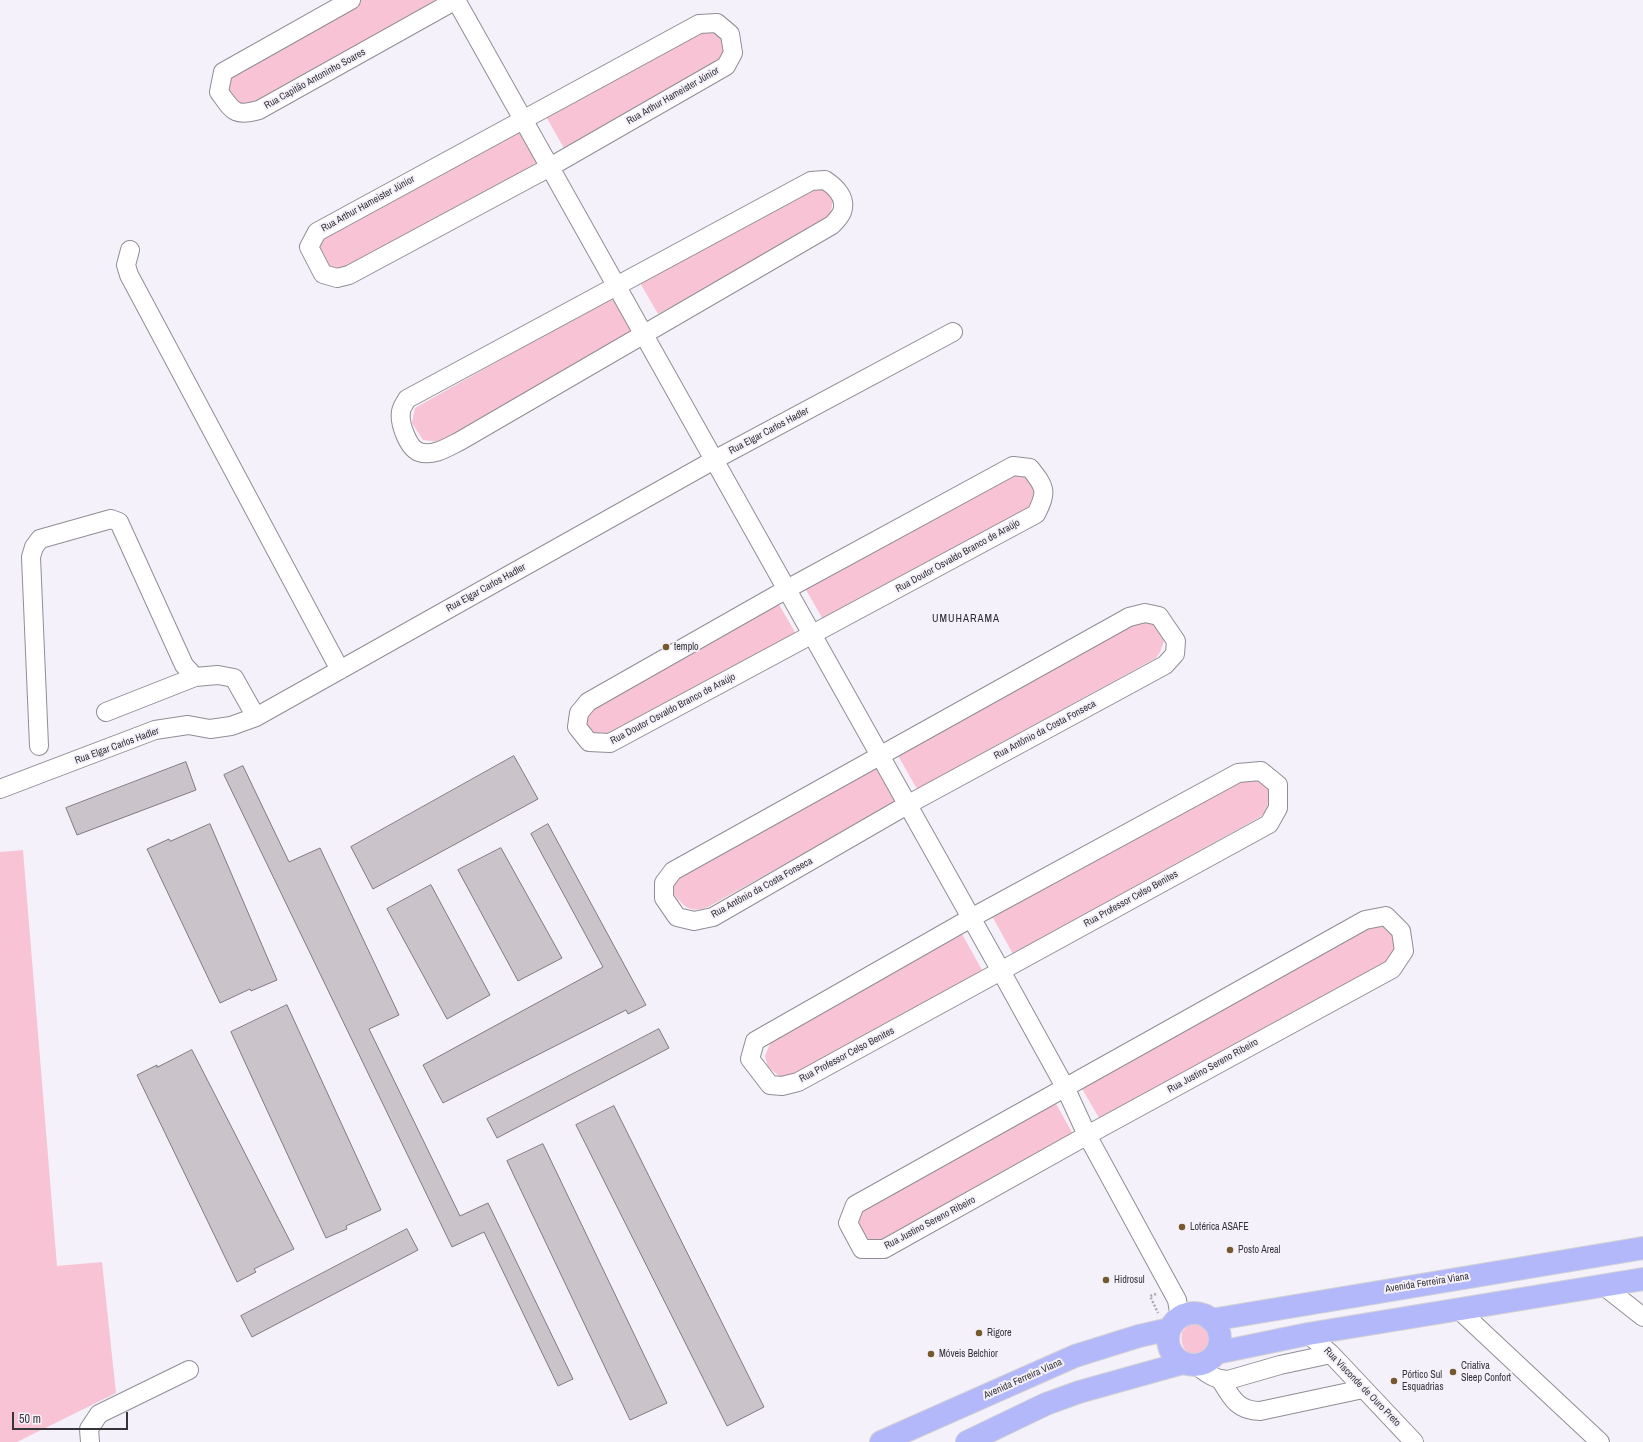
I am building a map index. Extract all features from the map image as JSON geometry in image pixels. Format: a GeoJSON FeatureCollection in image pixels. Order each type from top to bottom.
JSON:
{"type":"FeatureCollection","features":[{"type":"Feature","properties":{"kind":"main road","name":"Avenida Ferreira Viana"},"geometry":{"type":"LineString","coordinates":[[881,1442],[1075,1356],[1138,1336],[1186,1316],[1643,1248]]}},
{"type":"Feature","properties":{"kind":"main road"},"geometry":{"type":"LineString","coordinates":[[1216,1353],[1302,1335],[1604,1287],[1643,1279]]}},
{"type":"Feature","properties":{"kind":"main road"},"geometry":{"type":"LineString","coordinates":[[967,1442],[1046,1404],[1079,1392],[1189,1364],[1207,1362],[1216,1353],[1220,1339],[1216,1325],[1186,1316],[1168,1337],[1168,1345],[1176,1358],[1189,1364]]}},
{"type":"Feature","properties":{"kind":"street","name":"Rua Capitão Antoninho Soares"},"geometry":{"type":"LineString","coordinates":[[351,0],[223,72],[219,92],[232,110],[245,114],[260,110],[456,0]]}},
{"type":"Feature","properties":{"kind":"street"},"geometry":{"type":"LineString","coordinates":[[456,0],[1001,971],[1065,1087],[1087,1135],[1186,1316]]}},
{"type":"Feature","properties":{"kind":"street","name":"Rua Arthur Hameister Júnior"},"geometry":{"type":"LineString","coordinates":[[717,23],[730,34],[732,53],[726,66],[550,167],[349,275],[337,278],[323,274],[309,247],[317,232],[699,24],[717,23]]}},
{"type":"Feature","properties":{"kind":"street"},"geometry":{"type":"LineString","coordinates":[[825,180],[836,187],[843,198],[842,212],[832,225],[644,334],[460,441],[437,452],[419,452],[411,446],[400,423],[401,411],[407,399],[616,285],[810,181],[825,180]]}},
{"type":"Feature","properties":{"kind":"street"},"geometry":{"type":"LineString","coordinates":[[130,250],[126,265],[129,275],[340,670]]}},
{"type":"Feature","properties":{"kind":"street","name":"Rua Elgar Carlos Hadler"},"geometry":{"type":"LineString","coordinates":[[0,789],[155,730],[188,725],[210,729],[231,726],[256,717],[714,460],[953,332]]}},
{"type":"Feature","properties":{"kind":"street","name":"Rua Doutor Osvaldo Branco de Araújo"},"geometry":{"type":"LineString","coordinates":[[1013,466],[1030,468],[1043,485],[1043,501],[1036,514],[812,635],[610,743],[589,742],[577,727],[579,712],[588,702],[787,589],[1013,466]]}},
{"type":"Feature","properties":{"kind":"street"},"geometry":{"type":"LineString","coordinates":[[39,746],[31,557],[34,546],[40,539],[111,519],[119,522],[184,665],[195,677]]}},
{"type":"Feature","properties":{"kind":"street","name":"Rua Antônio da Costa Fonseca"},"geometry":{"type":"LineString","coordinates":[[1144,613],[1159,616],[1176,641],[1175,654],[1165,665],[907,805],[713,917],[694,921],[677,917],[664,898],[664,883],[673,871],[881,757],[1129,617],[1144,613]]}},
{"type":"Feature","properties":{"kind":"street"},"geometry":{"type":"LineString","coordinates":[[106,712],[195,677],[218,675],[234,678],[256,717]]}},
{"type":"Feature","properties":{"kind":"street","name":"Rua Professor Celso Benites"},"geometry":{"type":"LineString","coordinates":[[1261,771],[1278,785],[1278,808],[1269,824],[1001,971],[798,1082],[782,1086],[770,1084],[750,1059],[755,1041],[971,918],[1238,772],[1261,771]]}},
{"type":"Feature","properties":{"kind":"street","name":"Rua Justino Sereno Ribeiro"},"geometry":{"type":"LineString","coordinates":[[1386,916],[1401,931],[1404,951],[1392,969],[1087,1135],[884,1249],[862,1249],[848,1223],[855,1205],[1365,920],[1386,916]]}},
{"type":"Feature","properties":{"kind":"street"},"geometry":{"type":"LineString","coordinates":[[1604,1287],[1643,1316]]}},
{"type":"Feature","properties":{"kind":"street"},"geometry":{"type":"LineString","coordinates":[[1458,1309],[1600,1442]]}},
{"type":"Feature","properties":{"kind":"street"},"geometry":{"type":"LineString","coordinates":[[1280,1365],[1302,1335]]}},
{"type":"Feature","properties":{"kind":"street","name":"Rua Visconde de Ouro Preto"},"geometry":{"type":"LineString","coordinates":[[1302,1335],[1331,1354],[1414,1442]]}},
{"type":"Feature","properties":{"kind":"street"},"geometry":{"type":"LineString","coordinates":[[1189,1364],[1220,1379],[1233,1379],[1280,1365],[1331,1354]]}},
{"type":"Feature","properties":{"kind":"street"},"geometry":{"type":"LineString","coordinates":[[90,1442],[89,1429],[99,1414],[189,1370]]}},
{"type":"Feature","properties":{"kind":"street"},"geometry":{"type":"LineString","coordinates":[[1220,1379],[1237,1405],[1252,1411],[1260,1411],[1363,1389]]}},
{"type":"Feature","properties":{"kind":"path"},"geometry":{"type":"LineString","coordinates":[[1150,1296],[1159,1312],[1152,1315]]}},
{"type":"Feature","properties":{"kind":"shaded area"},"geometry":{"type":"Polygon","coordinates":[[[360,0],[439,0],[250,108],[236,106],[225,89],[230,72],[360,0]]]}},
{"type":"Feature","properties":{"kind":"shaded area"},"geometry":{"type":"Polygon","coordinates":[[[698,29],[715,29],[723,38],[724,52],[721,61],[564,148],[545,115],[698,29]]]}},
{"type":"Feature","properties":{"kind":"shaded area"},"geometry":{"type":"Polygon","coordinates":[[[517,128],[537,163],[344,274],[329,272],[318,255],[321,240],[517,128]]]}},
{"type":"Feature","properties":{"kind":"shaded area"},"geometry":{"type":"Polygon","coordinates":[[[809,187],[826,188],[833,198],[831,212],[824,223],[658,314],[639,281],[809,187]]]}},
{"type":"Feature","properties":{"kind":"shaded area"},"geometry":{"type":"Polygon","coordinates":[[[612,297],[632,333],[438,442],[423,440],[412,423],[415,408],[612,297]]]}},
{"type":"Feature","properties":{"kind":"shaded area"},"geometry":{"type":"Polygon","coordinates":[[[1015,473],[1029,474],[1037,501],[1027,511],[825,623],[805,588],[1015,473]]]}},
{"type":"Feature","properties":{"kind":"shaded area"},"geometry":{"type":"Polygon","coordinates":[[[777,601],[796,634],[610,739],[592,737],[582,727],[593,705],[777,601]]]}},
{"type":"Feature","properties":{"kind":"shaded area"},"geometry":{"type":"Polygon","coordinates":[[[1145,620],[1155,623],[1166,636],[1156,658],[917,789],[896,752],[1132,622],[1145,620]]]}},
{"type":"Feature","properties":{"kind":"shaded area"},"geometry":{"type":"Polygon","coordinates":[[[876,762],[897,801],[708,907],[696,910],[691,909],[683,905],[672,892],[679,873],[876,762]]]}},
{"type":"Feature","properties":{"kind":"shaded area"},"geometry":{"type":"Polygon","coordinates":[[[1260,777],[1270,790],[1267,810],[1260,817],[1013,954],[992,916],[1240,779],[1260,777]]]}},
{"type":"Feature","properties":{"kind":"shaded area"},"geometry":{"type":"Polygon","coordinates":[[[23,850],[57,1266],[102,1262],[116,1393],[17,1442],[0,1442],[0,852],[23,850]]]}},
{"type":"Feature","properties":{"kind":"shaded area"},"geometry":{"type":"Polygon","coordinates":[[[1366,926],[1385,926],[1397,933],[1396,948],[1385,963],[1102,1123],[1081,1087],[1366,926]]]}},
{"type":"Feature","properties":{"kind":"shaded area"},"geometry":{"type":"Polygon","coordinates":[[[962,934],[982,970],[794,1076],[779,1076],[768,1067],[765,1056],[771,1041],[962,934]]]}},
{"type":"Feature","properties":{"kind":"shaded area"},"geometry":{"type":"Polygon","coordinates":[[[1055,1102],[1074,1136],[882,1242],[868,1240],[856,1221],[863,1208],[1055,1102]]]}},
{"type":"Feature","properties":{"kind":"shaded area"},"geometry":{"type":"Polygon","coordinates":[[[1190,1323],[1201,1325],[1208,1333],[1208,1343],[1205,1350],[1200,1354],[1195,1355],[1189,1353],[1185,1349],[1182,1342],[1182,1332],[1190,1323]]]}},
{"type":"Feature","properties":{"kind":"building"},"geometry":{"type":"Polygon","coordinates":[[[514,756],[538,799],[373,889],[351,847],[514,756]]]}},
{"type":"Feature","properties":{"kind":"building"},"geometry":{"type":"Polygon","coordinates":[[[186,762],[196,790],[77,835],[66,808],[186,762]]]}},
{"type":"Feature","properties":{"kind":"building"},"geometry":{"type":"Polygon","coordinates":[[[243,766],[289,862],[320,848],[399,1015],[369,1029],[460,1216],[488,1203],[573,1379],[558,1386],[484,1232],[452,1247],[224,775],[243,766]]]}},
{"type":"Feature","properties":{"kind":"building"},"geometry":{"type":"Polygon","coordinates":[[[210,824],[277,980],[251,991],[250,989],[220,1003],[147,849],[210,824]]]}},
{"type":"Feature","properties":{"kind":"building"},"geometry":{"type":"Polygon","coordinates":[[[548,824],[646,1005],[628,1014],[626,1010],[443,1103],[423,1065],[603,967],[531,834],[548,824]]]}},
{"type":"Feature","properties":{"kind":"building"},"geometry":{"type":"Polygon","coordinates":[[[501,848],[562,958],[518,981],[458,870],[501,848]]]}},
{"type":"Feature","properties":{"kind":"building"},"geometry":{"type":"Polygon","coordinates":[[[431,885],[490,995],[447,1019],[387,909],[431,885]]]}},
{"type":"Feature","properties":{"kind":"building"},"geometry":{"type":"Polygon","coordinates":[[[287,1005],[381,1210],[346,1226],[347,1229],[326,1238],[231,1032],[287,1005]]]}},
{"type":"Feature","properties":{"kind":"building"},"geometry":{"type":"Polygon","coordinates":[[[659,1029],[669,1048],[497,1138],[487,1119],[659,1029]]]}},
{"type":"Feature","properties":{"kind":"building"},"geometry":{"type":"Polygon","coordinates":[[[192,1050],[294,1249],[254,1269],[256,1272],[237,1282],[137,1075],[192,1050]]]}},
{"type":"Feature","properties":{"kind":"building"},"geometry":{"type":"Polygon","coordinates":[[[614,1106],[764,1407],[727,1426],[576,1125],[614,1106]]]}},
{"type":"Feature","properties":{"kind":"building"},"geometry":{"type":"Polygon","coordinates":[[[543,1144],[667,1403],[630,1420],[507,1161],[543,1144]]]}},
{"type":"Feature","properties":{"kind":"building"},"geometry":{"type":"Polygon","coordinates":[[[407,1229],[418,1250],[252,1337],[241,1316],[407,1229]]]}},
{"type":"Feature","properties":{"kind":"place","name":"templo"},"geometry":{"type":"Point","coordinates":[666,647]}},
{"type":"Feature","properties":{"kind":"place","name":"Lotérica ASAFE"},"geometry":{"type":"Point","coordinates":[1182,1227]}},
{"type":"Feature","properties":{"kind":"place","name":"Posto Areal"},"geometry":{"type":"Point","coordinates":[1230,1250]}},
{"type":"Feature","properties":{"kind":"place","name":"Hidrosul"},"geometry":{"type":"Point","coordinates":[1106,1280]}},
{"type":"Feature","properties":{"kind":"place","name":"Rigore"},"geometry":{"type":"Point","coordinates":[979,1333]}},
{"type":"Feature","properties":{"kind":"place","name":"Móveis Belchior"},"geometry":{"type":"Point","coordinates":[931,1354]}},
{"type":"Feature","properties":{"kind":"place","name":"Criativa Sleep Confort"},"geometry":{"type":"Point","coordinates":[1453,1372]}},
{"type":"Feature","properties":{"kind":"place","name":"Pórtico Sul Esquadrias"},"geometry":{"type":"Point","coordinates":[1394,1381]}},
{"type":"Feature","properties":{"kind":"district","name":"UMUHARAMA"},"geometry":{"type":"Point","coordinates":[966,619]}}]}
